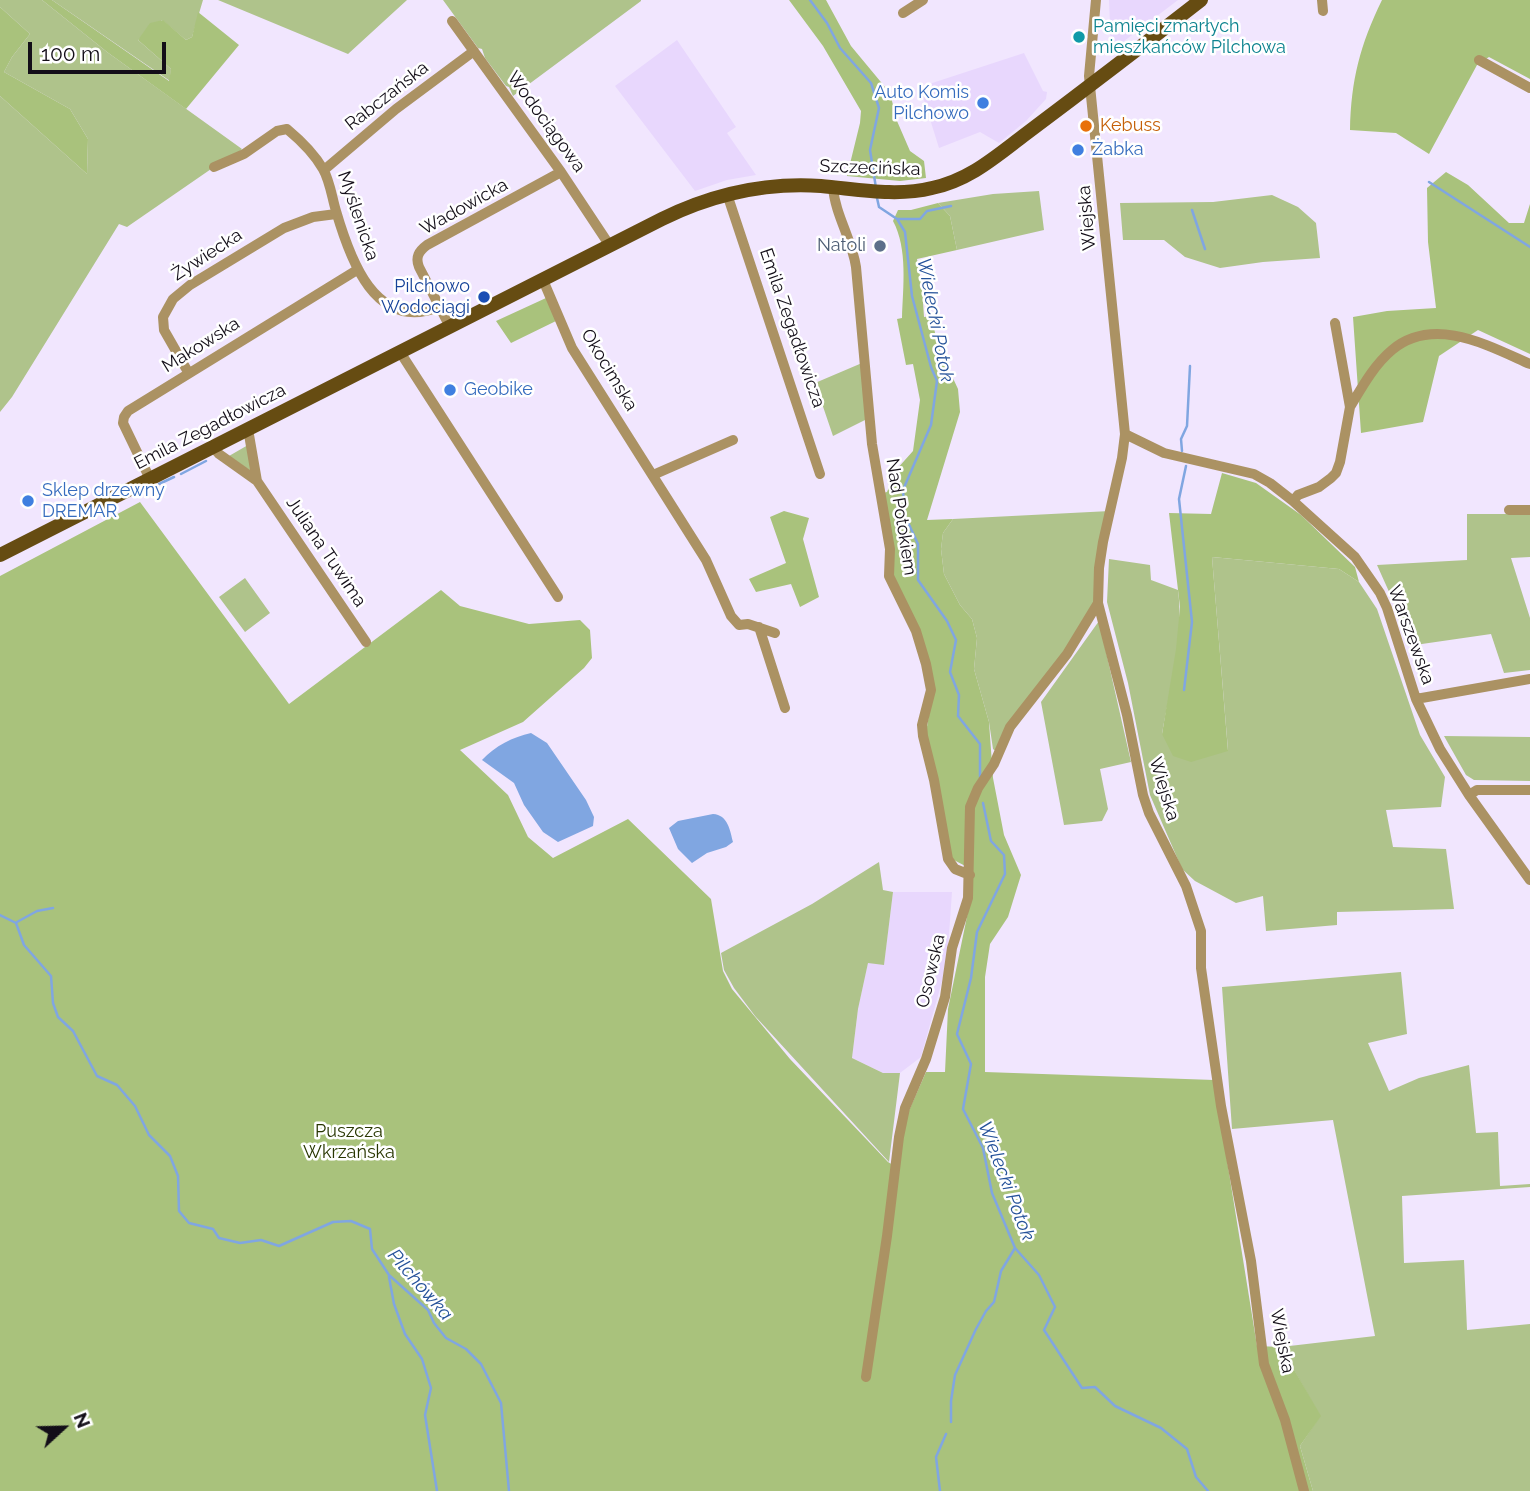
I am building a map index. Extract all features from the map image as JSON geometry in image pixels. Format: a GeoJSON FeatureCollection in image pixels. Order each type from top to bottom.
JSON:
{"type":"FeatureCollection","features":[{"type":"Feature","properties":{"kind":"main road","name":"Szczecińska"},"geometry":{"type":"LineString","coordinates":[[703,201],[777,185],[895,191],[930,189],[963,178],[984,166],[1022,136],[1187,0]]}},
{"type":"Feature","properties":{"kind":"main road","name":"Szczecińska"},"geometry":{"type":"LineString","coordinates":[[1090,81],[1201,0]]}},
{"type":"Feature","properties":{"kind":"main road","name":"Emila Zegadłowicza"},"geometry":{"type":"LineString","coordinates":[[0,555],[543,279],[703,201]]}},
{"type":"Feature","properties":{"kind":"street"},"geometry":{"type":"LineString","coordinates":[[903,13],[923,0]]}},
{"type":"Feature","properties":{"kind":"street","name":"Wiejska"},"geometry":{"type":"LineString","coordinates":[[1096,0],[1090,81],[1125,434],[1103,542],[1098,603],[1127,715],[1143,795],[1149,813],[1186,886],[1200,931],[1201,968],[1222,1106],[1251,1261],[1264,1364],[1285,1420],[1304,1491]]}},
{"type":"Feature","properties":{"kind":"street","name":"Wodociągowa"},"geometry":{"type":"LineString","coordinates":[[452,21],[561,172],[610,246]]}},
{"type":"Feature","properties":{"kind":"street","name":"Rabczańska"},"geometry":{"type":"LineString","coordinates":[[324,170],[396,109],[474,51]]}},
{"type":"Feature","properties":{"kind":"street"},"geometry":{"type":"LineString","coordinates":[[1479,60],[1530,88]]}},
{"type":"Feature","properties":{"kind":"street","name":"Myślenicka"},"geometry":{"type":"LineString","coordinates":[[214,167],[244,154],[284,128],[290,131],[324,170],[336,214],[357,270],[376,294],[397,310],[419,312],[439,307]]}},
{"type":"Feature","properties":{"kind":"street","name":"Wadowicka"},"geometry":{"type":"LineString","coordinates":[[450,327],[417,262],[422,250],[561,172]]}},
{"type":"Feature","properties":{"kind":"street","name":"Nad Potokiem"},"geometry":{"type":"LineString","coordinates":[[833,187],[835,204],[851,241],[855,258],[872,444],[890,549],[889,576],[916,631],[926,664],[931,690],[929,708],[922,725],[923,736],[948,859],[955,869],[970,875]]}},
{"type":"Feature","properties":{"kind":"street","name":"Emila Zegadłowicza"},"geometry":{"type":"LineString","coordinates":[[727,194],[820,474]]}},
{"type":"Feature","properties":{"kind":"street","name":"Żywiecka"},"geometry":{"type":"LineString","coordinates":[[188,372],[164,330],[163,317],[173,299],[190,285],[284,228],[313,217],[336,214]]}},
{"type":"Feature","properties":{"kind":"street","name":"Makowska"},"geometry":{"type":"LineString","coordinates":[[150,479],[123,423],[128,411],[357,270]]}},
{"type":"Feature","properties":{"kind":"street","name":"Okocimska"},"geometry":{"type":"LineString","coordinates":[[543,279],[572,348],[706,561],[731,616],[739,625],[748,624],[775,633]]}},
{"type":"Feature","properties":{"kind":"street"},"geometry":{"type":"LineString","coordinates":[[1335,323],[1350,407]]}},
{"type":"Feature","properties":{"kind":"street"},"geometry":{"type":"LineString","coordinates":[[1293,501],[1298,495],[1319,487],[1336,473],[1350,407],[1370,374],[1393,349],[1413,338],[1431,334],[1456,336],[1477,341],[1530,364]]}},
{"type":"Feature","properties":{"kind":"street"},"geometry":{"type":"LineString","coordinates":[[400,352],[558,597]]}},
{"type":"Feature","properties":{"kind":"street","name":"Juliana Tuwima"},"geometry":{"type":"LineString","coordinates":[[247,429],[257,481]]}},
{"type":"Feature","properties":{"kind":"street","name":"Warszewska"},"geometry":{"type":"LineString","coordinates":[[1125,434],[1164,453],[1254,474],[1293,501],[1355,557],[1387,608],[1416,699],[1440,749],[1469,795],[1530,880]]}},
{"type":"Feature","properties":{"kind":"street"},"geometry":{"type":"LineString","coordinates":[[653,475],[733,440]]}},
{"type":"Feature","properties":{"kind":"street","name":"Juliana Tuwima"},"geometry":{"type":"LineString","coordinates":[[213,447],[257,481],[366,642]]}},
{"type":"Feature","properties":{"kind":"street"},"geometry":{"type":"LineString","coordinates":[[1509,510],[1530,510]]}},
{"type":"Feature","properties":{"kind":"street","name":"Osowska"},"geometry":{"type":"LineString","coordinates":[[866,1377],[905,1108],[926,1059],[945,997],[952,948],[968,898],[970,807],[978,788],[994,764],[1010,727],[1067,654],[1098,603]]}},
{"type":"Feature","properties":{"kind":"street"},"geometry":{"type":"LineString","coordinates":[[759,627],[785,708]]}},
{"type":"Feature","properties":{"kind":"street"},"geometry":{"type":"LineString","coordinates":[[1416,699],[1530,679]]}},
{"type":"Feature","properties":{"kind":"street"},"geometry":{"type":"LineString","coordinates":[[1469,795],[1477,790],[1530,790]]}},
{"type":"Feature","properties":{"kind":"shaded area"},"geometry":{"type":"Polygon","coordinates":[[[1109,0],[1178,0],[1111,51],[1109,0]]]}},
{"type":"Feature","properties":{"kind":"shaded area"},"geometry":{"type":"Polygon","coordinates":[[[677,40],[736,127],[727,133],[756,175],[727,180],[695,191],[615,86],[677,40]]]}},
{"type":"Feature","properties":{"kind":"shaded area","name":"Auto Komis Pilchowo"},"geometry":{"type":"Polygon","coordinates":[[[1024,53],[1043,91],[1047,92],[1046,99],[1026,121],[999,143],[980,132],[939,148],[920,87],[1024,53]]]}},
{"type":"Feature","properties":{"kind":"shaded area"},"geometry":{"type":"Polygon","coordinates":[[[893,892],[952,892],[947,963],[921,1057],[900,1073],[883,1073],[852,1058],[858,1009],[868,962],[884,964],[893,892]]]}},
{"type":"Feature","properties":{"kind":"green space"},"geometry":{"type":"Polygon","coordinates":[[[0,0],[42,0],[107,52],[242,149],[230,161],[214,167],[127,227],[119,224],[12,397],[0,412],[0,96],[87,174],[88,139],[70,109],[4,72],[30,34],[0,7],[0,0]]]}},
{"type":"Feature","properties":{"kind":"green space"},"geometry":{"type":"Polygon","coordinates":[[[42,0],[52,0],[169,81],[171,69],[138,40],[150,23],[163,20],[186,40],[192,37],[198,12],[239,45],[186,109],[107,52],[42,0]]]}},
{"type":"Feature","properties":{"kind":"green space"},"geometry":{"type":"Polygon","coordinates":[[[52,0],[203,0],[192,37],[186,40],[162,20],[138,40],[171,69],[170,81],[52,0]]]}},
{"type":"Feature","properties":{"kind":"green space"},"geometry":{"type":"Polygon","coordinates":[[[218,0],[407,0],[348,54],[218,0]]]}},
{"type":"Feature","properties":{"kind":"green space"},"geometry":{"type":"Polygon","coordinates":[[[443,0],[641,1],[513,96],[509,87],[485,58],[482,49],[478,48],[443,0]]]}},
{"type":"Feature","properties":{"kind":"green space"},"geometry":{"type":"Polygon","coordinates":[[[789,0],[826,0],[851,46],[890,93],[897,121],[910,151],[924,161],[926,178],[900,181],[847,176],[861,111],[823,46],[789,0]]]}},
{"type":"Feature","properties":{"kind":"green space"},"geometry":{"type":"Polygon","coordinates":[[[1382,0],[1530,0],[1530,79],[1489,57],[1477,65],[1429,154],[1396,133],[1350,130],[1352,95],[1358,63],[1382,0]]]}},
{"type":"Feature","properties":{"kind":"green space"},"geometry":{"type":"Polygon","coordinates":[[[0,7],[30,34],[4,72],[70,109],[88,139],[87,174],[0,96],[0,7]]]}},
{"type":"Feature","properties":{"kind":"green space"},"geometry":{"type":"Polygon","coordinates":[[[1446,172],[1468,185],[1509,223],[1524,223],[1530,204],[1530,354],[1478,330],[1439,356],[1423,422],[1361,433],[1353,317],[1387,311],[1436,308],[1428,242],[1427,188],[1446,172]]]}},
{"type":"Feature","properties":{"kind":"green space"},"geometry":{"type":"Polygon","coordinates":[[[1039,191],[1044,230],[957,250],[950,216],[938,203],[993,194],[1039,191]]]}},
{"type":"Feature","properties":{"kind":"green space"},"geometry":{"type":"Polygon","coordinates":[[[1272,195],[1298,207],[1316,223],[1320,258],[1220,268],[1185,257],[1164,240],[1123,240],[1120,203],[1213,202],[1272,195]]]}},
{"type":"Feature","properties":{"kind":"green space","name":"Puszcza Wkrzańska"},"geometry":{"type":"Polygon","coordinates":[[[938,203],[950,216],[957,250],[917,259],[924,317],[932,316],[937,344],[958,389],[960,412],[927,520],[953,519],[943,533],[941,549],[944,574],[960,605],[972,619],[977,638],[974,669],[989,722],[993,778],[1004,835],[1021,875],[1008,917],[990,944],[985,977],[985,1072],[1214,1080],[1257,1346],[1281,1347],[1321,1416],[1300,1446],[1313,1491],[0,1491],[0,576],[140,502],[289,704],[441,590],[460,606],[529,624],[580,620],[590,630],[592,658],[584,668],[523,722],[460,750],[508,795],[528,837],[553,858],[628,819],[711,899],[723,971],[732,989],[790,1059],[888,1162],[898,1168],[907,1115],[926,1072],[945,1072],[948,1009],[971,897],[973,870],[950,858],[926,732],[934,687],[894,582],[883,493],[887,492],[896,470],[913,451],[920,400],[913,364],[906,365],[897,319],[902,318],[904,268],[901,244],[893,221],[898,210],[911,210],[938,203]]]}},
{"type":"Feature","properties":{"kind":"green space"},"geometry":{"type":"Polygon","coordinates":[[[546,298],[556,321],[511,343],[496,321],[546,298]]]}},
{"type":"Feature","properties":{"kind":"green space"},"geometry":{"type":"Polygon","coordinates":[[[862,363],[867,419],[833,436],[815,383],[862,363]]]}},
{"type":"Feature","properties":{"kind":"green space"},"geometry":{"type":"Polygon","coordinates":[[[248,445],[252,472],[229,456],[248,445]]]}},
{"type":"Feature","properties":{"kind":"green space"},"geometry":{"type":"Polygon","coordinates":[[[1222,473],[1256,483],[1301,515],[1355,567],[1359,582],[1339,569],[1212,557],[1228,751],[1191,762],[1173,756],[1162,734],[1180,607],[1169,513],[1211,514],[1222,473]]]}},
{"type":"Feature","properties":{"kind":"green space"},"geometry":{"type":"Polygon","coordinates":[[[784,511],[809,518],[803,539],[819,597],[800,607],[791,584],[756,592],[749,579],[786,563],[770,517],[784,511]]]}},
{"type":"Feature","properties":{"kind":"green space"},"geometry":{"type":"Polygon","coordinates":[[[1110,511],[1098,603],[998,753],[993,749],[989,722],[974,669],[977,638],[972,619],[960,605],[944,574],[941,549],[943,533],[953,519],[1110,511]]]}},
{"type":"Feature","properties":{"kind":"green space"},"geometry":{"type":"Polygon","coordinates":[[[1467,514],[1530,514],[1530,557],[1511,558],[1530,618],[1530,670],[1504,673],[1491,634],[1408,646],[1395,605],[1377,565],[1467,560],[1467,514]]]}},
{"type":"Feature","properties":{"kind":"green space"},"geometry":{"type":"Polygon","coordinates":[[[1212,557],[1339,569],[1359,582],[1377,609],[1420,735],[1445,777],[1441,807],[1386,810],[1393,847],[1446,849],[1454,909],[1337,912],[1337,925],[1266,931],[1263,896],[1236,903],[1195,881],[1182,869],[1150,795],[1128,683],[1107,602],[1109,559],[1150,565],[1151,580],[1178,590],[1178,644],[1162,734],[1228,750],[1212,557]]]}},
{"type":"Feature","properties":{"kind":"green space"},"geometry":{"type":"Polygon","coordinates":[[[245,578],[270,613],[245,632],[219,597],[245,578]]]}},
{"type":"Feature","properties":{"kind":"green space"},"geometry":{"type":"Polygon","coordinates":[[[1099,621],[1131,762],[1100,769],[1108,809],[1102,821],[1064,825],[1041,702],[1099,621]]]}},
{"type":"Feature","properties":{"kind":"green space"},"geometry":{"type":"Polygon","coordinates":[[[1444,736],[1530,737],[1530,781],[1474,780],[1466,775],[1444,736]]]}},
{"type":"Feature","properties":{"kind":"green space"},"geometry":{"type":"Polygon","coordinates":[[[879,862],[883,890],[893,892],[884,965],[868,963],[858,1009],[852,1058],[883,1073],[900,1073],[889,1162],[755,1016],[724,970],[721,953],[812,904],[879,862]]]}},
{"type":"Feature","properties":{"kind":"green space"},"geometry":{"type":"Polygon","coordinates":[[[1401,972],[1407,1034],[1368,1043],[1389,1091],[1419,1078],[1469,1065],[1476,1133],[1498,1132],[1500,1186],[1530,1184],[1530,1187],[1402,1196],[1404,1263],[1464,1260],[1467,1330],[1530,1324],[1530,1491],[1313,1491],[1300,1446],[1320,1416],[1281,1347],[1375,1336],[1333,1120],[1232,1129],[1222,987],[1401,972]]]}},
{"type":"Feature","properties":{"kind":"water"},"geometry":{"type":"Polygon","coordinates":[[[531,733],[547,743],[586,800],[594,817],[593,826],[558,842],[543,832],[524,805],[514,783],[482,760],[505,743],[531,733]]]}},
{"type":"Feature","properties":{"kind":"water"},"geometry":{"type":"Polygon","coordinates":[[[713,814],[725,820],[733,842],[692,863],[678,849],[669,828],[678,821],[713,814]]]}},
{"type":"Feature","properties":{"kind":"waterway","name":"Wielecki Potok"},"geometry":{"type":"LineString","coordinates":[[810,0],[827,23],[840,48],[871,83],[879,108],[870,150],[876,188]]}},
{"type":"Feature","properties":{"kind":"waterway"},"geometry":{"type":"LineString","coordinates":[[1429,182],[1530,247]]}},
{"type":"Feature","properties":{"kind":"waterway","name":"Wielecki Potok"},"geometry":{"type":"LineString","coordinates":[[877,198],[879,207],[897,219],[905,232],[912,296],[937,381],[931,425],[903,490],[905,516],[918,544],[918,580],[947,621],[956,640],[950,672],[959,695],[958,716],[980,744],[980,777]]}},
{"type":"Feature","properties":{"kind":"waterway"},"geometry":{"type":"LineString","coordinates":[[897,219],[920,219],[927,211],[951,206]]}},
{"type":"Feature","properties":{"kind":"waterway"},"geometry":{"type":"LineString","coordinates":[[1192,210],[1205,249]]}},
{"type":"Feature","properties":{"kind":"waterway"},"geometry":{"type":"LineString","coordinates":[[1182,451],[1181,439],[1187,426],[1190,366]]}},
{"type":"Feature","properties":{"kind":"waterway"},"geometry":{"type":"LineString","coordinates":[[181,474],[206,461]]}},
{"type":"Feature","properties":{"kind":"waterway"},"geometry":{"type":"LineString","coordinates":[[1184,690],[1192,622],[1179,499],[1186,466]]}},
{"type":"Feature","properties":{"kind":"waterway"},"geometry":{"type":"LineString","coordinates":[[159,484],[174,477]]}},
{"type":"Feature","properties":{"kind":"waterway","name":"Wielecki Potok"},"geometry":{"type":"LineString","coordinates":[[983,803],[991,841],[1004,855],[1005,874],[977,932],[971,978],[957,1034],[971,1064],[963,1109],[983,1148],[992,1193],[1015,1248],[1039,1275],[1055,1307],[1044,1330],[1082,1388],[1095,1387],[1115,1406],[1161,1428],[1187,1449],[1196,1477],[1208,1491]]}},
{"type":"Feature","properties":{"kind":"waterway"},"geometry":{"type":"LineString","coordinates":[[17,922],[37,911],[53,908]]}},
{"type":"Feature","properties":{"kind":"waterway","name":"Pilchówka"},"geometry":{"type":"LineString","coordinates":[[0,915],[16,923],[24,945],[51,976],[53,1003],[58,1017],[73,1031],[97,1076],[117,1085],[135,1106],[149,1135],[170,1156],[178,1176],[179,1211],[189,1223],[213,1229],[219,1238],[240,1243],[261,1240],[279,1246],[333,1222],[351,1221],[370,1229],[372,1249],[389,1275],[428,1310],[446,1338],[466,1349],[481,1364],[501,1403],[509,1491]]}},
{"type":"Feature","properties":{"kind":"waterway"},"geometry":{"type":"LineString","coordinates":[[951,1422],[955,1375],[976,1329],[994,1302],[1001,1271],[1015,1248]]}},
{"type":"Feature","properties":{"kind":"waterway"},"geometry":{"type":"LineString","coordinates":[[389,1277],[394,1304],[405,1334],[422,1359],[431,1388],[425,1415],[437,1491]]}},
{"type":"Feature","properties":{"kind":"waterway"},"geometry":{"type":"LineString","coordinates":[[940,1491],[936,1457],[946,1434]]}},
{"type":"Feature","properties":{"kind":"place","name":"Pamięci zmarłych mieszkańców Pilchowa"},"geometry":{"type":"Point","coordinates":[1079,37]}},
{"type":"Feature","properties":{"kind":"place","name":"Auto Komis Pilchowo"},"geometry":{"type":"Point","coordinates":[983,103]}},
{"type":"Feature","properties":{"kind":"place","name":"Kebuss"},"geometry":{"type":"Point","coordinates":[1086,126]}},
{"type":"Feature","properties":{"kind":"place","name":"Żabka"},"geometry":{"type":"Point","coordinates":[1078,150]}},
{"type":"Feature","properties":{"kind":"place","name":"Natoli"},"geometry":{"type":"Point","coordinates":[880,246]}},
{"type":"Feature","properties":{"kind":"place","name":"Pilchowo Wodociągi"},"geometry":{"type":"Point","coordinates":[484,297]}},
{"type":"Feature","properties":{"kind":"place","name":"Geobike"},"geometry":{"type":"Point","coordinates":[450,390]}},
{"type":"Feature","properties":{"kind":"place","name":"Sklep drzewny DREMAR"},"geometry":{"type":"Point","coordinates":[28,501]}}]}
